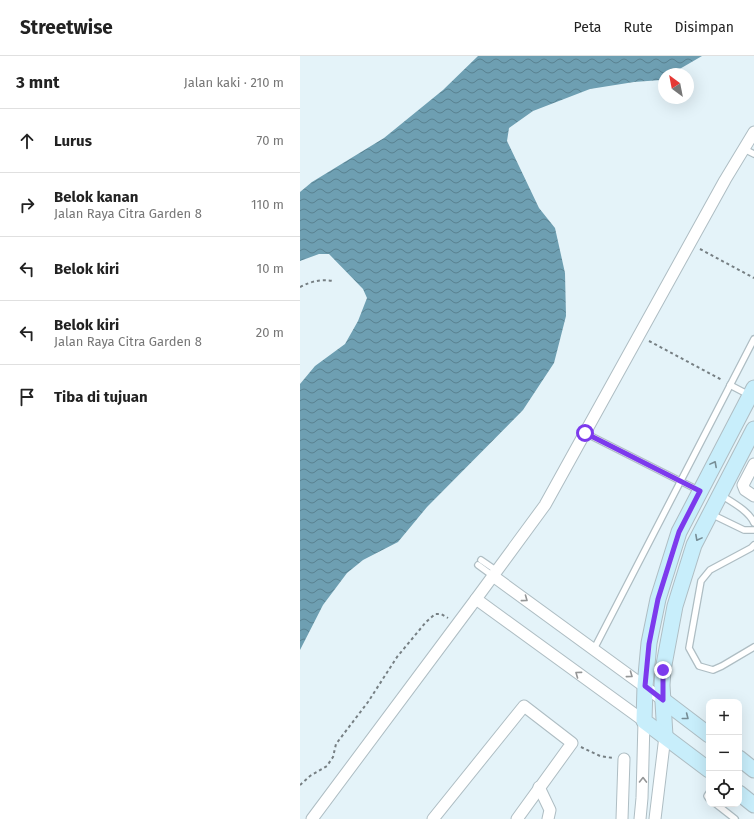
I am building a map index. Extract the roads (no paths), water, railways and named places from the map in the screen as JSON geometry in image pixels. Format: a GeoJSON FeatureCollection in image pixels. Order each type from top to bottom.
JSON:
{"type":"FeatureCollection","features":[{"type":"Feature","properties":{"kind":"street"},"geometry":{"type":"LineString","coordinates":[[312,819],[544,505],[690,244],[749,152],[754,132]]}},
{"type":"Feature","properties":{"kind":"street"},"geometry":{"type":"LineString","coordinates":[[640,819],[642,798],[645,686],[649,644],[658,599],[679,532],[752,391]]}},
{"type":"Feature","properties":{"kind":"street"},"geometry":{"type":"LineString","coordinates":[[655,819],[665,736],[663,670],[675,606],[694,545],[754,429]]}},
{"type":"Feature","properties":{"kind":"street"},"geometry":{"type":"LineString","coordinates":[[754,464],[743,485],[746,490],[754,496]]}},
{"type":"Feature","properties":{"kind":"street"},"geometry":{"type":"LineString","coordinates":[[495,573],[706,733]]}},
{"type":"Feature","properties":{"kind":"street"},"geometry":{"type":"LineString","coordinates":[[476,599],[665,736],[706,768]]}},
{"type":"Feature","properties":{"kind":"street"},"geometry":{"type":"LineString","coordinates":[[433,819],[524,706],[572,742],[517,819]]}},
{"type":"Feature","properties":{"kind":"street"},"geometry":{"type":"LineString","coordinates":[[622,819],[624,759]]}},
{"type":"Feature","properties":{"kind":"street"},"geometry":{"type":"LineString","coordinates":[[742,760],[754,770]]}},
{"type":"Feature","properties":{"kind":"street"},"geometry":{"type":"LineString","coordinates":[[539,787],[550,810],[548,819]]}},
{"type":"Feature","properties":{"kind":"street"},"geometry":{"type":"LineString","coordinates":[[742,795],[754,805]]}},
{"type":"Feature","properties":{"kind":"lane"},"geometry":{"type":"LineString","coordinates":[[594,649],[754,339]]}},
{"type":"Feature","properties":{"kind":"lane"},"geometry":{"type":"LineString","coordinates":[[730,385],[752,391]]}},
{"type":"Feature","properties":{"kind":"lane"},"geometry":{"type":"LineString","coordinates":[[585,433],[700,491]]}},
{"type":"Feature","properties":{"kind":"lane"},"geometry":{"type":"LineString","coordinates":[[720,495],[735,504],[752,518],[754,523]]}},
{"type":"Feature","properties":{"kind":"lane"},"geometry":{"type":"LineString","coordinates":[[710,514],[744,530],[754,530]]}},
{"type":"Feature","properties":{"kind":"lane"},"geometry":{"type":"LineString","coordinates":[[754,545],[710,570],[701,581],[689,648],[699,666],[712,670],[722,666],[754,647]]}},
{"type":"Feature","properties":{"kind":"lane"},"geometry":{"type":"LineString","coordinates":[[480,562],[495,573]]}},
{"type":"Feature","properties":{"kind":"lane"},"geometry":{"type":"LineString","coordinates":[[720,807],[736,819]]}},
{"type":"Feature","properties":{"kind":"water"},"geometry":{"type":"Polygon","coordinates":[[[478,56],[702,56],[681,68],[658,68],[658,80],[634,82],[590,89],[533,111],[509,128],[507,141],[539,208],[555,228],[565,273],[566,316],[554,363],[523,410],[427,507],[398,542],[363,560],[347,573],[323,605],[300,650],[300,384],[315,366],[345,344],[358,321],[367,298],[363,289],[329,254],[319,254],[300,261],[300,192],[312,182],[384,138],[443,90],[478,56]]]}}]}
